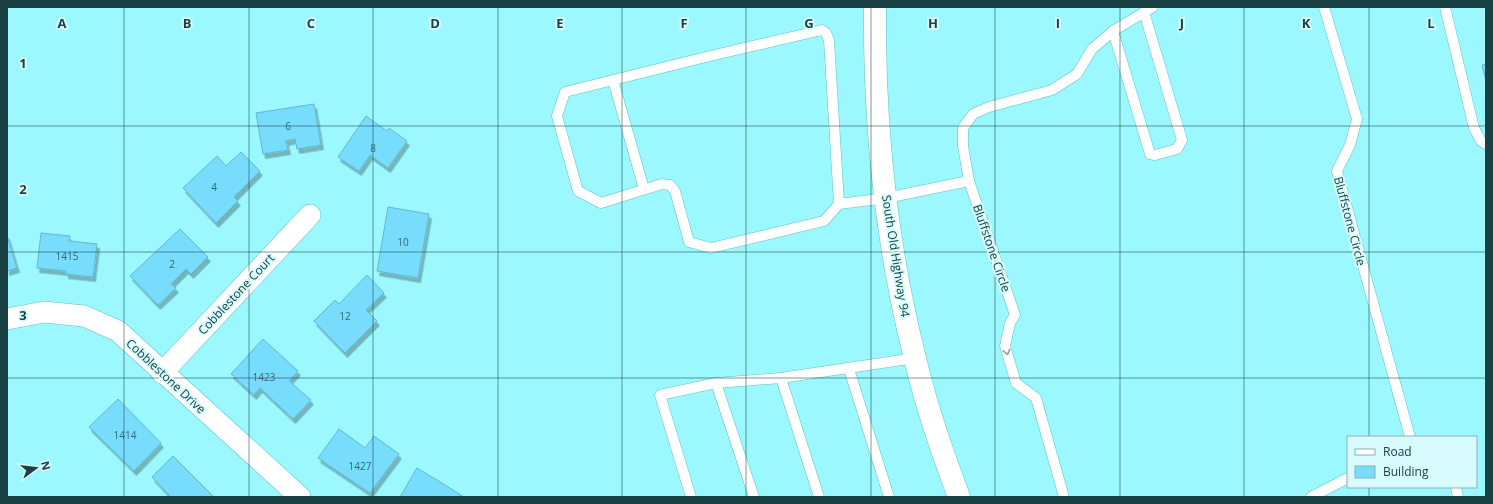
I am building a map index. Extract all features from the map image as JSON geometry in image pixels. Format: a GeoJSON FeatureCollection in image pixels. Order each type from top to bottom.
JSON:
{"type":"FeatureCollection","features":[{"type":"Feature","properties":{"kind":"main road","name":"South Old Highway 94"},"geometry":{"type":"LineString","coordinates":[[875,7],[877,121],[897,275],[915,358],[937,436],[959,497]]}},
{"type":"Feature","properties":{"kind":"street","name":"Cobblestone Court"},"geometry":{"type":"LineString","coordinates":[[162,373],[310,215]]}},
{"type":"Feature","properties":{"kind":"street","name":"Cobblestone Drive"},"geometry":{"type":"LineString","coordinates":[[7,319],[44,312],[84,316],[118,332],[300,497]]}},
{"type":"Feature","properties":{"kind":"lane","name":"Bluffstone Circle"},"geometry":{"type":"LineString","coordinates":[[1324,7],[1357,119],[1350,145],[1337,170],[1410,436]]}},
{"type":"Feature","properties":{"kind":"lane"},"geometry":{"type":"LineString","coordinates":[[1445,7],[1474,128],[1481,141],[1486,144]]}},
{"type":"Feature","properties":{"kind":"lane"},"geometry":{"type":"LineString","coordinates":[[1113,31],[1150,154],[1155,155],[1178,149],[1182,140],[1148,10]]}},
{"type":"Feature","properties":{"kind":"lane","name":"Bluffstone Circle"},"geometry":{"type":"LineString","coordinates":[[1064,497],[1036,398],[1016,383],[1005,346],[1010,323],[1014,315],[969,181],[963,146],[963,128],[973,114],[990,107],[1052,90],[1077,74],[1092,49],[1113,31],[1148,10]]}},
{"type":"Feature","properties":{"kind":"lane"},"geometry":{"type":"LineString","coordinates":[[839,204],[829,40],[826,33],[822,30],[565,92],[557,116],[578,191],[602,203],[662,184],[670,185],[675,191],[689,242],[711,248],[824,221],[839,204],[886,198],[969,181]]}},
{"type":"Feature","properties":{"kind":"lane"},"geometry":{"type":"LineString","coordinates":[[613,80],[644,190]]}},
{"type":"Feature","properties":{"kind":"lane"},"geometry":{"type":"LineString","coordinates":[[691,497],[660,395],[716,383],[781,378],[915,358]]}},
{"type":"Feature","properties":{"kind":"lane"},"geometry":{"type":"LineString","coordinates":[[849,369],[889,497]]}},
{"type":"Feature","properties":{"kind":"lane"},"geometry":{"type":"LineString","coordinates":[[781,378],[819,497]]}},
{"type":"Feature","properties":{"kind":"lane"},"geometry":{"type":"LineString","coordinates":[[716,383],[754,497]]}},
{"type":"Feature","properties":{"kind":"lane"},"geometry":{"type":"LineString","coordinates":[[1311,497],[1347,479]]}},
{"type":"Feature","properties":{"kind":"building"},"geometry":{"type":"Polygon","coordinates":[[[1486,64],[1486,81],[1482,65],[1486,64]]]}},
{"type":"Feature","properties":{"kind":"building"},"geometry":{"type":"Polygon","coordinates":[[[314,104],[321,145],[297,149],[295,139],[286,141],[288,150],[263,154],[256,113],[314,104]]]}},
{"type":"Feature","properties":{"kind":"building"},"geometry":{"type":"Polygon","coordinates":[[[366,116],[387,131],[389,128],[407,141],[388,168],[370,155],[359,171],[338,157],[366,116]]]}},
{"type":"Feature","properties":{"kind":"building"},"geometry":{"type":"Polygon","coordinates":[[[241,152],[260,171],[234,197],[238,201],[216,223],[183,188],[217,156],[226,166],[241,152]]]}},
{"type":"Feature","properties":{"kind":"building"},"geometry":{"type":"Polygon","coordinates":[[[388,207],[429,214],[418,278],[377,271],[388,207]]]}},
{"type":"Feature","properties":{"kind":"building"},"geometry":{"type":"Polygon","coordinates":[[[180,229],[208,257],[191,274],[186,269],[171,284],[176,288],[158,305],[130,276],[180,229]]]}},
{"type":"Feature","properties":{"kind":"building"},"geometry":{"type":"Polygon","coordinates":[[[41,233],[70,236],[69,241],[97,244],[93,277],[66,274],[66,271],[37,268],[41,233]]]}},
{"type":"Feature","properties":{"kind":"building"},"geometry":{"type":"Polygon","coordinates":[[[7,235],[17,268],[7,271],[7,235]]]}},
{"type":"Feature","properties":{"kind":"building"},"geometry":{"type":"Polygon","coordinates":[[[367,275],[384,293],[366,310],[377,321],[345,353],[314,321],[335,300],[339,304],[367,275]]]}},
{"type":"Feature","properties":{"kind":"building"},"geometry":{"type":"Polygon","coordinates":[[[263,339],[298,371],[289,381],[311,400],[293,419],[260,388],[254,395],[231,374],[263,339]]]}},
{"type":"Feature","properties":{"kind":"building"},"geometry":{"type":"Polygon","coordinates":[[[118,399],[161,443],[134,471],[89,427],[118,399]]]}},
{"type":"Feature","properties":{"kind":"building"},"geometry":{"type":"Polygon","coordinates":[[[339,429],[365,448],[374,436],[399,454],[370,493],[318,458],[339,429]]]}},
{"type":"Feature","properties":{"kind":"building"},"geometry":{"type":"Polygon","coordinates":[[[173,456],[214,497],[171,497],[152,477],[173,456]]]}},
{"type":"Feature","properties":{"kind":"building"},"geometry":{"type":"Polygon","coordinates":[[[417,468],[437,480],[464,497],[400,497],[417,468]]]}}]}
